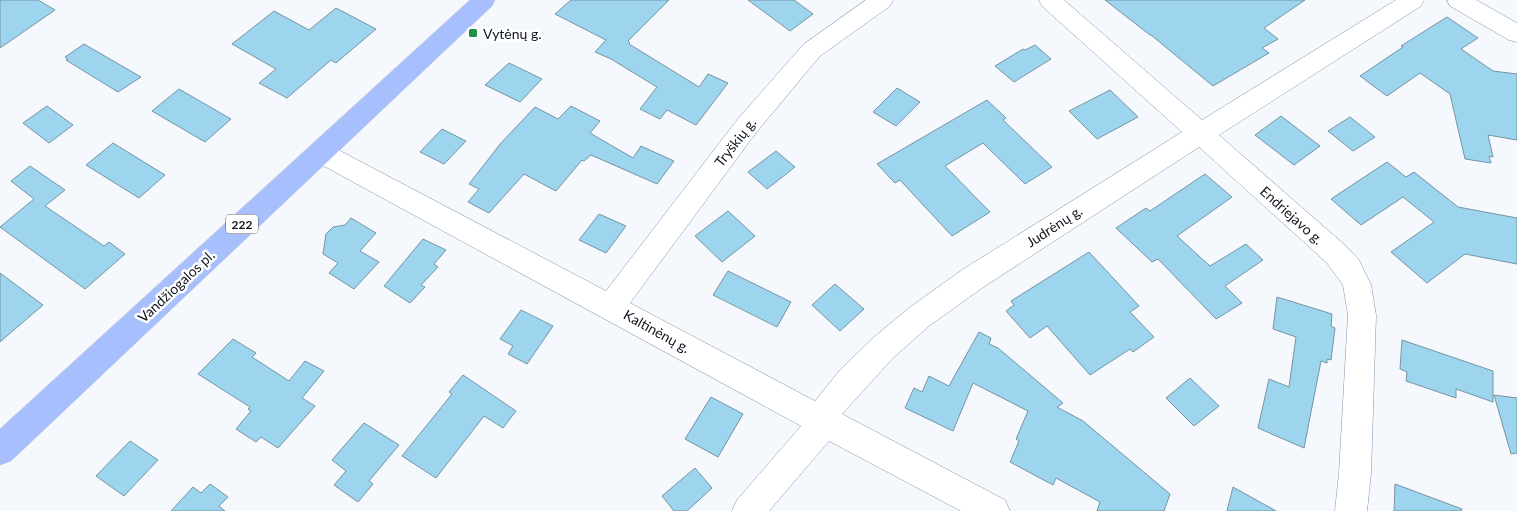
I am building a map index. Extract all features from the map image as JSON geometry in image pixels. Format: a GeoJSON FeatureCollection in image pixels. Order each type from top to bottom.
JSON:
{"type":"FeatureCollection","features":[{"type":"Feature","properties":{"kind":"main road","name":"Vandžiogalos pl."},"geometry":{"type":"LineString","coordinates":[[0,450],[484,0]]}},
{"type":"Feature","properties":{"kind":"street","name":"Tryškių g."},"geometry":{"type":"LineString","coordinates":[[611,306],[746,127],[796,68],[812,50],[882,0]]}},
{"type":"Feature","properties":{"kind":"street","name":"Endriejavo g."},"geometry":{"type":"LineString","coordinates":[[1050,0],[1202,133],[1337,255],[1344,262],[1358,285],[1362,315],[1355,473],[1351,511]]}},
{"type":"Feature","properties":{"kind":"street","name":"Judrėnų g."},"geometry":{"type":"LineString","coordinates":[[748,511],[824,423],[828,406],[850,380],[919,317],[1022,247],[1413,0]]}},
{"type":"Feature","properties":{"kind":"street"},"geometry":{"type":"LineString","coordinates":[[1458,0],[1517,34]]}},
{"type":"Feature","properties":{"kind":"street","name":"Kaltinėnų g."},"geometry":{"type":"LineString","coordinates":[[320,152],[611,306],[824,423],[994,511]]}},
{"type":"Feature","properties":{"kind":"building"},"geometry":{"type":"Polygon","coordinates":[[[0,0],[38,0],[55,10],[0,48],[0,0]]]}},
{"type":"Feature","properties":{"kind":"building"},"geometry":{"type":"Polygon","coordinates":[[[571,0],[669,0],[628,41],[629,44],[699,87],[708,74],[728,83],[696,125],[667,110],[660,119],[640,109],[657,87],[611,59],[595,52],[606,40],[555,14],[571,0]]]}},
{"type":"Feature","properties":{"kind":"building"},"geometry":{"type":"Polygon","coordinates":[[[748,0],[794,0],[813,14],[790,31],[748,0]]]}},
{"type":"Feature","properties":{"kind":"building"},"geometry":{"type":"Polygon","coordinates":[[[1105,0],[1305,0],[1264,28],[1278,39],[1262,48],[1269,53],[1213,86],[1105,0]]]}},
{"type":"Feature","properties":{"kind":"building"},"geometry":{"type":"Polygon","coordinates":[[[336,8],[376,29],[336,63],[331,60],[287,98],[259,83],[276,69],[232,44],[274,11],[309,30],[336,8]]]}},
{"type":"Feature","properties":{"kind":"building"},"geometry":{"type":"Polygon","coordinates":[[[1447,17],[1478,38],[1461,49],[1493,71],[1517,74],[1517,140],[1488,135],[1493,157],[1489,156],[1491,163],[1465,159],[1450,94],[1420,73],[1387,96],[1360,76],[1403,47],[1401,46],[1447,17]]]}},
{"type":"Feature","properties":{"kind":"building"},"geometry":{"type":"Polygon","coordinates":[[[84,44],[141,77],[118,92],[66,60],[68,59],[65,57],[84,44]]]}},
{"type":"Feature","properties":{"kind":"building"},"geometry":{"type":"Polygon","coordinates":[[[1035,45],[1051,59],[1014,82],[995,66],[1023,49],[1025,50],[1035,45]]]}},
{"type":"Feature","properties":{"kind":"building"},"geometry":{"type":"Polygon","coordinates":[[[509,63],[542,79],[520,102],[485,85],[509,63]]]}},
{"type":"Feature","properties":{"kind":"building"},"geometry":{"type":"Polygon","coordinates":[[[897,88],[920,102],[896,126],[873,112],[897,88]]]}},
{"type":"Feature","properties":{"kind":"building"},"geometry":{"type":"Polygon","coordinates":[[[179,89],[231,119],[205,142],[152,111],[179,89]]]}},
{"type":"Feature","properties":{"kind":"building"},"geometry":{"type":"Polygon","coordinates":[[[1110,90],[1138,117],[1097,139],[1069,111],[1110,90]]]}},
{"type":"Feature","properties":{"kind":"building"},"geometry":{"type":"Polygon","coordinates":[[[987,100],[1006,118],[1003,120],[1052,167],[1025,184],[983,143],[945,166],[990,212],[952,236],[900,180],[895,183],[877,164],[987,100]]]}},
{"type":"Feature","properties":{"kind":"building"},"geometry":{"type":"Polygon","coordinates":[[[47,106],[73,125],[49,143],[23,123],[47,106]]]}},
{"type":"Feature","properties":{"kind":"building"},"geometry":{"type":"Polygon","coordinates":[[[571,106],[600,121],[590,133],[633,158],[641,146],[674,161],[657,184],[591,155],[584,161],[582,160],[556,191],[524,174],[489,213],[468,202],[479,189],[469,184],[501,143],[535,107],[558,119],[571,106]]]}},
{"type":"Feature","properties":{"kind":"building"},"geometry":{"type":"Polygon","coordinates":[[[1281,116],[1320,146],[1294,165],[1255,135],[1281,116]]]}},
{"type":"Feature","properties":{"kind":"building"},"geometry":{"type":"Polygon","coordinates":[[[1350,117],[1375,137],[1353,151],[1328,131],[1350,117]]]}},
{"type":"Feature","properties":{"kind":"building"},"geometry":{"type":"Polygon","coordinates":[[[442,129],[466,141],[444,164],[420,152],[442,129]]]}},
{"type":"Feature","properties":{"kind":"building"},"geometry":{"type":"Polygon","coordinates":[[[113,143],[165,175],[139,198],[86,165],[113,143]]]}},
{"type":"Feature","properties":{"kind":"building"},"geometry":{"type":"Polygon","coordinates":[[[776,151],[795,167],[767,189],[748,172],[776,151]]]}},
{"type":"Feature","properties":{"kind":"building"},"geometry":{"type":"Polygon","coordinates":[[[1387,162],[1406,177],[1414,172],[1458,207],[1517,218],[1517,264],[1465,254],[1427,283],[1391,252],[1434,222],[1403,197],[1361,225],[1331,199],[1387,162]]]}},
{"type":"Feature","properties":{"kind":"building"},"geometry":{"type":"Polygon","coordinates":[[[30,166],[65,190],[45,206],[104,246],[109,242],[125,254],[85,289],[0,227],[34,199],[11,181],[30,166]]]}},
{"type":"Feature","properties":{"kind":"building"},"geometry":{"type":"Polygon","coordinates":[[[1205,174],[1232,197],[1177,236],[1210,266],[1246,244],[1263,260],[1225,286],[1242,303],[1216,319],[1158,259],[1152,262],[1116,228],[1146,208],[1150,211],[1205,174]]]}},
{"type":"Feature","properties":{"kind":"building"},"geometry":{"type":"Polygon","coordinates":[[[728,211],[755,236],[722,262],[695,236],[728,211]]]}},
{"type":"Feature","properties":{"kind":"building"},"geometry":{"type":"Polygon","coordinates":[[[599,214],[626,226],[606,253],[579,240],[599,214]]]}},
{"type":"Feature","properties":{"kind":"building"},"geometry":{"type":"Polygon","coordinates":[[[351,218],[376,233],[360,251],[379,262],[354,289],[329,273],[338,263],[323,254],[326,234],[333,227],[345,225],[351,218]]]}},
{"type":"Feature","properties":{"kind":"building"},"geometry":{"type":"Polygon","coordinates":[[[423,239],[446,250],[434,264],[438,267],[421,285],[425,287],[410,303],[384,286],[423,239]]]}},
{"type":"Feature","properties":{"kind":"building"},"geometry":{"type":"Polygon","coordinates":[[[1089,252],[1139,306],[1130,312],[1154,337],[1133,352],[1130,349],[1090,375],[1047,326],[1030,338],[1006,311],[1014,305],[1011,301],[1089,252]]]}},
{"type":"Feature","properties":{"kind":"building"},"geometry":{"type":"Polygon","coordinates":[[[728,271],[791,302],[777,327],[713,295],[728,271]]]}},
{"type":"Feature","properties":{"kind":"building"},"geometry":{"type":"Polygon","coordinates":[[[0,273],[43,305],[0,342],[0,273]]]}},
{"type":"Feature","properties":{"kind":"building"},"geometry":{"type":"Polygon","coordinates":[[[835,284],[864,309],[840,331],[812,305],[835,284]]]}},
{"type":"Feature","properties":{"kind":"building"},"geometry":{"type":"Polygon","coordinates":[[[1277,297],[1332,314],[1331,326],[1335,328],[1331,360],[1327,359],[1327,363],[1321,361],[1304,448],[1258,428],[1269,379],[1289,387],[1296,337],[1273,329],[1277,297]]]}},
{"type":"Feature","properties":{"kind":"building"},"geometry":{"type":"Polygon","coordinates":[[[521,310],[553,326],[527,364],[508,354],[513,346],[500,339],[521,310]]]}},
{"type":"Feature","properties":{"kind":"building"},"geometry":{"type":"Polygon","coordinates":[[[979,332],[991,338],[989,344],[998,348],[1063,403],[1057,407],[1083,421],[1170,494],[1164,511],[1097,511],[1100,502],[1056,478],[1053,485],[1010,462],[1019,441],[1016,439],[1028,411],[973,383],[953,431],[905,408],[914,388],[922,392],[929,376],[949,386],[979,332]]]}},
{"type":"Feature","properties":{"kind":"building"},"geometry":{"type":"Polygon","coordinates":[[[233,339],[256,353],[252,357],[289,381],[305,361],[324,371],[302,398],[315,406],[278,448],[261,437],[256,442],[236,429],[251,411],[248,409],[250,407],[198,374],[233,339]]]}},
{"type":"Feature","properties":{"kind":"building"},"geometry":{"type":"Polygon","coordinates":[[[1402,340],[1493,371],[1493,402],[1456,389],[1456,398],[1406,381],[1407,372],[1400,369],[1402,340]]]}},
{"type":"Feature","properties":{"kind":"building"},"geometry":{"type":"Polygon","coordinates":[[[463,375],[516,411],[503,428],[484,416],[436,478],[402,456],[452,394],[449,392],[463,375]]]}},
{"type":"Feature","properties":{"kind":"building"},"geometry":{"type":"Polygon","coordinates":[[[1190,378],[1219,406],[1194,426],[1166,398],[1190,378]]]}},
{"type":"Feature","properties":{"kind":"building"},"geometry":{"type":"Polygon","coordinates":[[[1494,395],[1517,398],[1517,453],[1511,454],[1494,395]]]}},
{"type":"Feature","properties":{"kind":"building"},"geometry":{"type":"Polygon","coordinates":[[[711,397],[743,414],[718,457],[685,439],[711,397]]]}},
{"type":"Feature","properties":{"kind":"building"},"geometry":{"type":"Polygon","coordinates":[[[364,423],[399,445],[369,481],[373,484],[358,502],[334,485],[346,471],[332,460],[364,423]]]}},
{"type":"Feature","properties":{"kind":"building"},"geometry":{"type":"Polygon","coordinates":[[[130,441],[158,460],[124,496],[96,476],[130,441]]]}},
{"type":"Feature","properties":{"kind":"building"},"geometry":{"type":"Polygon","coordinates":[[[695,468],[712,488],[687,511],[674,511],[662,496],[695,468]]]}},
{"type":"Feature","properties":{"kind":"building"},"geometry":{"type":"Polygon","coordinates":[[[210,484],[228,497],[219,506],[225,511],[171,511],[193,487],[201,493],[210,484]]]}},
{"type":"Feature","properties":{"kind":"building"},"geometry":{"type":"Polygon","coordinates":[[[1395,484],[1462,509],[1461,511],[1394,511],[1395,484]]]}},
{"type":"Feature","properties":{"kind":"building"},"geometry":{"type":"Polygon","coordinates":[[[1233,487],[1276,511],[1227,511],[1233,487]]]}},
{"type":"Feature","properties":{"kind":"place","name":"Vytėnų g."},"geometry":{"type":"Point","coordinates":[473,33]}}]}
